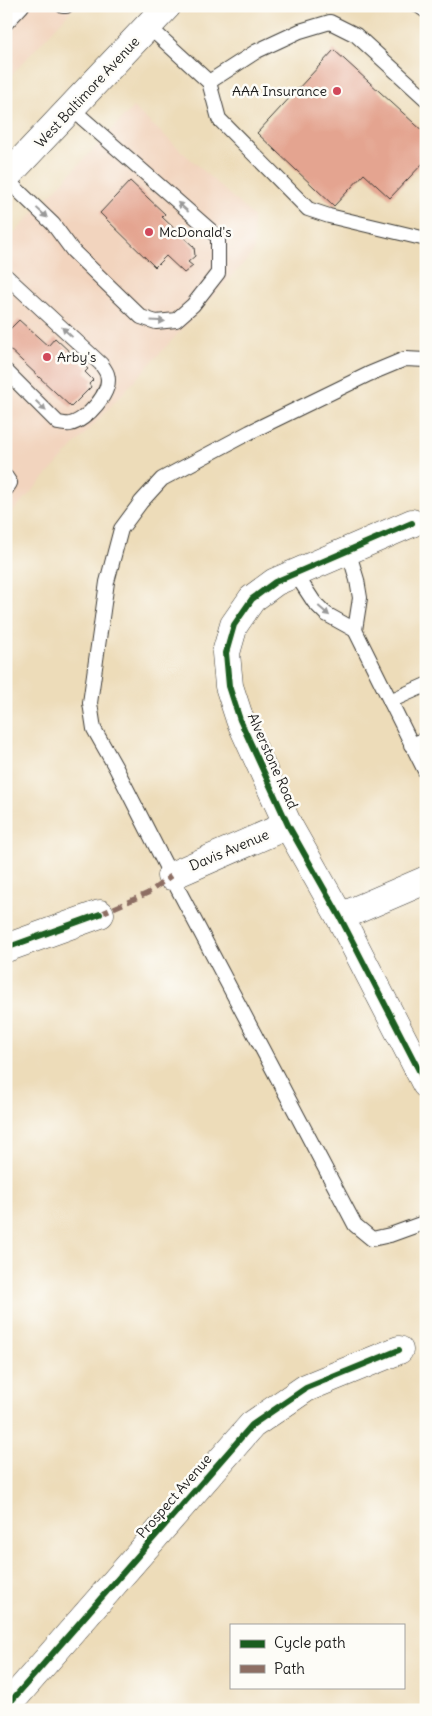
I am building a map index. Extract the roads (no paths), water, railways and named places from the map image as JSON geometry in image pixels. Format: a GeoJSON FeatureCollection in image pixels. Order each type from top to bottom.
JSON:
{"type":"FeatureCollection","features":[{"type":"Feature","properties":{"kind":"street","name":"West Baltimore Avenue"},"geometry":{"type":"LineString","coordinates":[[9,171],[72,109],[167,6]]}},
{"type":"Feature","properties":{"kind":"street","name":"Alverstone Road"},"geometry":{"type":"LineString","coordinates":[[412,523],[275,582],[252,599],[234,625],[226,653],[229,686],[240,720],[288,825],[340,917],[426,1084]]}},
{"type":"Feature","properties":{"kind":"street","name":"Davis Avenue"},"geometry":{"type":"LineString","coordinates":[[171,876],[288,825]]}},
{"type":"Feature","properties":{"kind":"street"},"geometry":{"type":"LineString","coordinates":[[340,917],[426,880]]}},
{"type":"Feature","properties":{"kind":"street"},"geometry":{"type":"LineString","coordinates":[[6,948],[100,914]]}},
{"type":"Feature","properties":{"kind":"street","name":"Prospect Avenue"},"geometry":{"type":"LineString","coordinates":[[6,1707],[252,1425],[306,1388],[399,1350]]}},
{"type":"Feature","properties":{"kind":"lane"},"geometry":{"type":"LineString","coordinates":[[6,23],[22,6]]}},
{"type":"Feature","properties":{"kind":"lane"},"geometry":{"type":"LineString","coordinates":[[419,6],[426,11]]}},
{"type":"Feature","properties":{"kind":"lane"},"geometry":{"type":"LineString","coordinates":[[209,82],[258,51],[300,31],[330,22],[356,35],[426,99]]}},
{"type":"Feature","properties":{"kind":"lane"},"geometry":{"type":"LineString","coordinates":[[148,26],[209,82],[219,119],[308,209],[329,216],[426,239]]}},
{"type":"Feature","properties":{"kind":"lane"},"geometry":{"type":"LineString","coordinates":[[9,171],[54,224],[73,251],[141,317],[156,322],[176,320],[193,305],[218,272],[218,237],[72,109]]}},
{"type":"Feature","properties":{"kind":"lane"},"geometry":{"type":"LineString","coordinates":[[6,276],[101,364],[108,375],[107,387],[101,400],[84,417],[70,424],[58,423],[6,371]]}},
{"type":"Feature","properties":{"kind":"lane"},"geometry":{"type":"LineString","coordinates":[[426,360],[405,359],[369,374],[250,432],[162,479],[141,502],[121,529],[107,582],[90,702],[94,729],[355,1225],[372,1239],[390,1235],[426,1222]]}},
{"type":"Feature","properties":{"kind":"lane"},"geometry":{"type":"LineString","coordinates":[[6,477],[10,483],[6,490]]}},
{"type":"Feature","properties":{"kind":"lane"},"geometry":{"type":"LineString","coordinates":[[348,550],[360,598],[355,630]]}},
{"type":"Feature","properties":{"kind":"lane"},"geometry":{"type":"LineString","coordinates":[[295,573],[314,602],[326,614],[355,630],[426,773]]}},
{"type":"Feature","properties":{"kind":"lane"},"geometry":{"type":"LineString","coordinates":[[390,701],[426,685]]}},
{"type":"Feature","properties":{"kind":"lane"},"geometry":{"type":"LineString","coordinates":[[411,745],[426,739]]}},
{"type":"Feature","properties":{"kind":"place","name":"AAA Insurance"},"geometry":{"type":"Point","coordinates":[337,91]}},
{"type":"Feature","properties":{"kind":"place","name":"McDonald's"},"geometry":{"type":"Point","coordinates":[149,232]}},
{"type":"Feature","properties":{"kind":"place","name":"Arby's"},"geometry":{"type":"Point","coordinates":[47,357]}}]}
